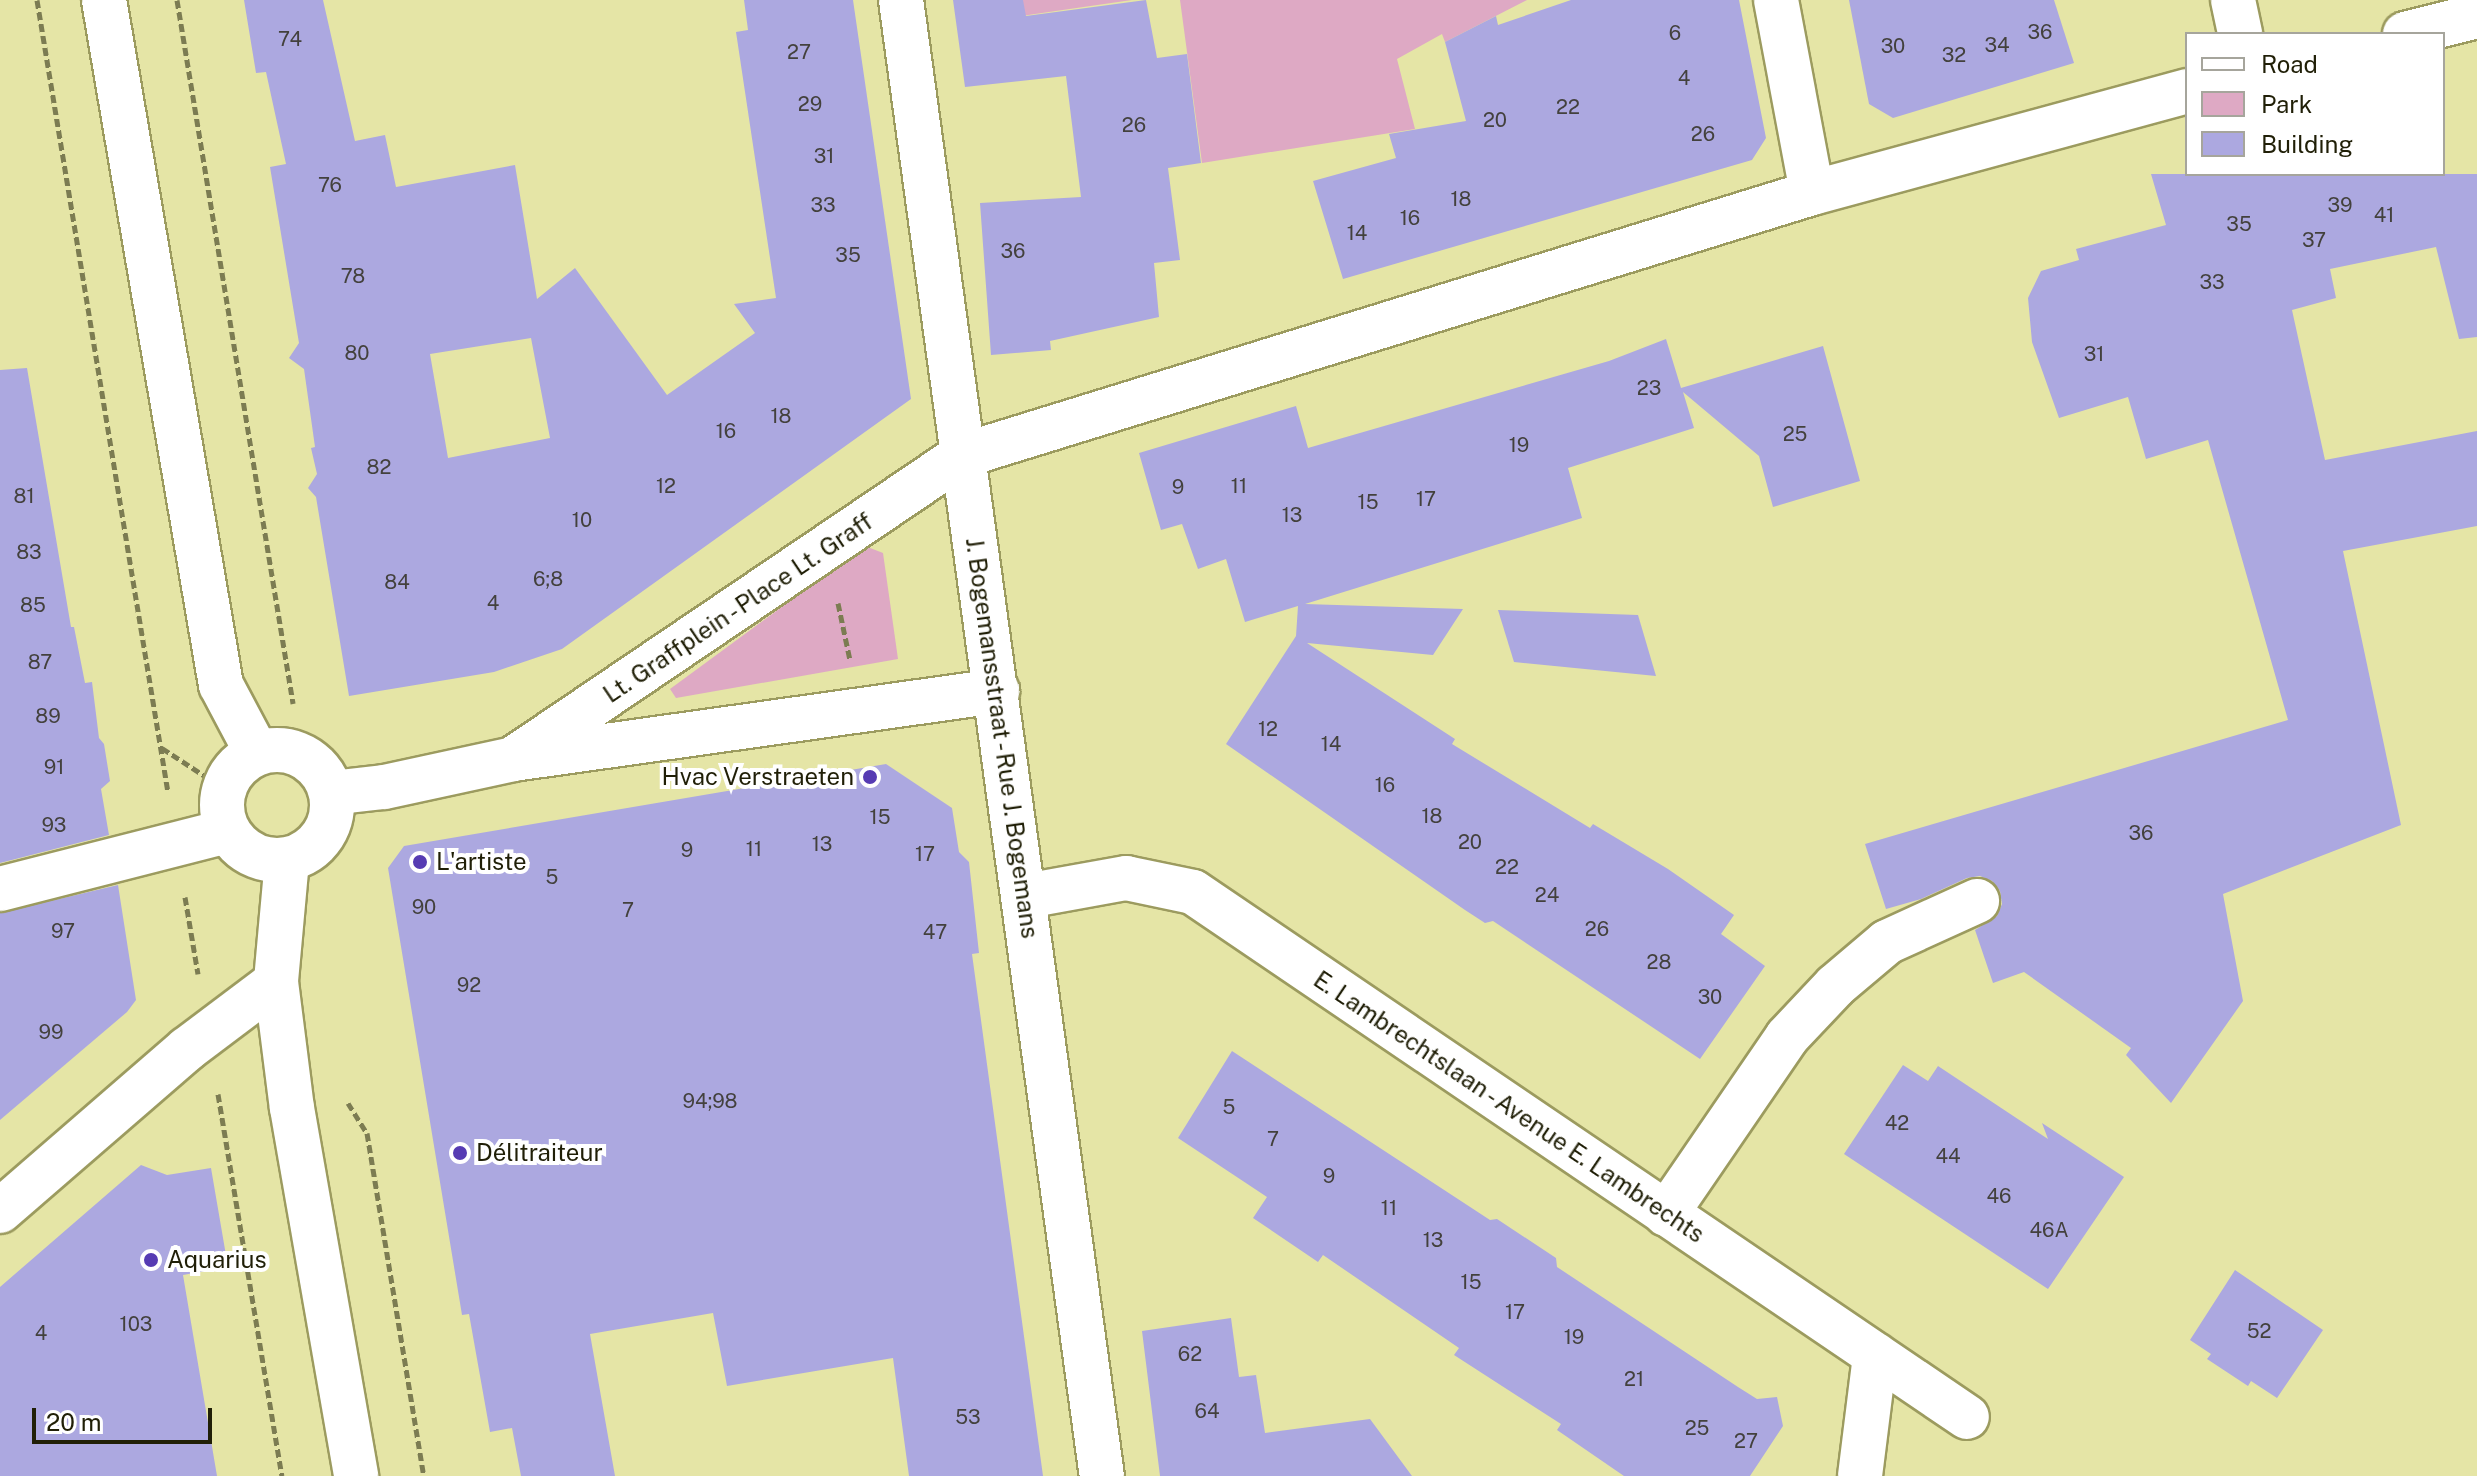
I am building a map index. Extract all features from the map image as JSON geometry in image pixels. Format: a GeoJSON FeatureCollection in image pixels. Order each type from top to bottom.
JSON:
{"type":"FeatureCollection","features":[{"type":"Feature","properties":{"kind":"street"},"geometry":{"type":"LineString","coordinates":[[104,0],[221,685],[257,753]]}},
{"type":"Feature","properties":{"kind":"street","name":"J. Bogemansstraat - Rue J. Bogemans"},"geometry":{"type":"LineString","coordinates":[[901,0],[961,456],[1026,896],[1102,1476]]}},
{"type":"Feature","properties":{"kind":"street"},"geometry":{"type":"LineString","coordinates":[[1776,0],[1812,193]]}},
{"type":"Feature","properties":{"kind":"street"},"geometry":{"type":"LineString","coordinates":[[2233,0],[2240,32]]}},
{"type":"Feature","properties":{"kind":"street"},"geometry":{"type":"LineString","coordinates":[[2413,32],[2477,16]]}},
{"type":"Feature","properties":{"kind":"street","name":"Lt. Graffplein - Place Lt. Graff"},"geometry":{"type":"LineString","coordinates":[[513,759],[819,555],[961,456],[1812,193],[2185,92]]}},
{"type":"Feature","properties":{"kind":"street","name":"Lt. Graffplein - Place Lt. Graff"},"geometry":{"type":"LineString","coordinates":[[331,793],[384,787],[513,759],[997,691]]}},
{"type":"Feature","properties":{"kind":"street"},"geometry":{"type":"LineString","coordinates":[[0,889],[177,844],[225,809],[240,763],[257,753],[291,751],[309,758],[324,775],[333,809],[328,827],[311,849],[287,860],[269,860],[251,854],[225,809]]}},
{"type":"Feature","properties":{"kind":"street"},"geometry":{"type":"LineString","coordinates":[[287,860],[276,982],[292,1108],[356,1476]]}},
{"type":"Feature","properties":{"kind":"street","name":"E. Lambrechtslaan - Avenue E. Lambrechts"},"geometry":{"type":"LineString","coordinates":[[1026,896],[1126,878],[1193,892],[1967,1417]]}},
{"type":"Feature","properties":{"kind":"street"},"geometry":{"type":"LineString","coordinates":[[1666,1214],[1787,1037],[1835,986],[1887,942],[1977,901]]}},
{"type":"Feature","properties":{"kind":"street"},"geometry":{"type":"LineString","coordinates":[[0,1211],[207,1033],[276,982]]}},
{"type":"Feature","properties":{"kind":"street"},"geometry":{"type":"LineString","coordinates":[[1860,1476],[1875,1355]]}},
{"type":"Feature","properties":{"kind":"path"},"geometry":{"type":"LineString","coordinates":[[37,0],[282,1476]]}},
{"type":"Feature","properties":{"kind":"path"},"geometry":{"type":"LineString","coordinates":[[177,0],[295,701],[257,753]]}},
{"type":"Feature","properties":{"kind":"path"},"geometry":{"type":"LineString","coordinates":[[819,555],[833,576],[860,711]]}},
{"type":"Feature","properties":{"kind":"path"},"geometry":{"type":"LineString","coordinates":[[162,748],[225,809]]}},
{"type":"Feature","properties":{"kind":"green space"},"geometry":{"type":"Polygon","coordinates":[[[997,0],[1132,0],[1001,19],[997,0]]]}},
{"type":"Feature","properties":{"kind":"green space"},"geometry":{"type":"Polygon","coordinates":[[[1180,0],[1527,0],[1445,42],[1442,34],[1397,59],[1415,129],[1202,163],[1180,0]]]}},
{"type":"Feature","properties":{"kind":"green space"},"geometry":{"type":"Polygon","coordinates":[[[865,546],[883,553],[898,659],[676,698],[670,689],[865,546]]]}},
{"type":"Feature","properties":{"kind":"building"},"geometry":{"type":"Polygon","coordinates":[[[244,0],[323,0],[355,141],[385,135],[396,187],[515,165],[537,299],[575,268],[667,395],[755,333],[734,304],[776,298],[736,32],[748,30],[744,0],[853,0],[911,399],[562,649],[494,672],[349,696],[316,497],[308,488],[317,474],[311,448],[315,447],[304,369],[289,358],[299,343],[270,167],[286,164],[266,72],[256,73],[244,0]],[[531,338],[430,354],[448,458],[550,438],[531,338]]]}},
{"type":"Feature","properties":{"kind":"building"},"geometry":{"type":"Polygon","coordinates":[[[953,0],[1023,0],[1026,16],[1146,0],[1157,58],[1187,54],[1201,163],[1168,168],[1180,260],[1154,263],[1159,317],[1050,341],[1051,350],[991,355],[980,203],[1081,197],[1066,76],[965,87],[953,0]]]}},
{"type":"Feature","properties":{"kind":"building"},"geometry":{"type":"Polygon","coordinates":[[[1571,0],[1739,0],[1766,138],[1752,160],[1343,279],[1313,181],[1396,158],[1389,134],[1466,121],[1445,42],[1496,16],[1498,25],[1571,0]]]}},
{"type":"Feature","properties":{"kind":"building"},"geometry":{"type":"Polygon","coordinates":[[[1849,0],[2054,0],[2074,63],[1893,118],[1869,104],[1849,0]]]}},
{"type":"Feature","properties":{"kind":"building"},"geometry":{"type":"Polygon","coordinates":[[[2151,174],[2477,174],[2477,337],[2459,339],[2436,247],[2330,269],[2336,298],[2292,310],[2325,460],[2477,431],[2477,526],[2343,551],[2401,825],[2223,894],[2243,1001],[2171,1103],[2126,1055],[2131,1048],[2024,972],[1993,983],[1975,930],[1997,916],[2002,904],[2000,891],[1992,881],[1980,876],[1967,878],[1921,899],[1886,909],[1865,844],[2288,720],[2208,440],[2146,459],[2128,397],[2059,418],[2032,342],[2028,298],[2041,271],[2079,260],[2076,249],[2166,225],[2151,174]]]}},
{"type":"Feature","properties":{"kind":"building"},"geometry":{"type":"Polygon","coordinates":[[[1666,339],[1681,388],[1823,346],[1860,481],[1773,507],[1759,456],[1683,392],[1694,428],[1568,468],[1582,518],[1305,604],[1463,609],[1433,655],[1307,643],[1455,739],[1452,744],[1590,828],[1593,824],[1668,869],[1734,915],[1721,934],[1765,966],[1700,1059],[1493,921],[1485,923],[1465,910],[1226,744],[1296,636],[1298,606],[1245,622],[1226,559],[1198,569],[1182,524],[1161,530],[1139,453],[1296,406],[1308,448],[1609,361],[1666,339]]]}},
{"type":"Feature","properties":{"kind":"building"},"geometry":{"type":"Polygon","coordinates":[[[27,368],[71,627],[74,627],[85,683],[92,682],[99,738],[104,744],[110,781],[101,789],[109,835],[0,863],[0,370],[27,368]]]}},
{"type":"Feature","properties":{"kind":"building"},"geometry":{"type":"Polygon","coordinates":[[[1498,610],[1638,615],[1656,676],[1514,662],[1498,610]]]}},
{"type":"Feature","properties":{"kind":"building"},"geometry":{"type":"Polygon","coordinates":[[[886,764],[952,808],[959,852],[969,862],[979,953],[972,954],[1043,1476],[909,1476],[893,1358],[727,1386],[713,1313],[590,1334],[615,1476],[521,1476],[512,1428],[490,1432],[469,1314],[462,1315],[388,868],[404,846],[886,764]]]}},
{"type":"Feature","properties":{"kind":"building"},"geometry":{"type":"Polygon","coordinates":[[[118,885],[136,1000],[127,1012],[0,1120],[0,913],[118,885]]]}},
{"type":"Feature","properties":{"kind":"building"},"geometry":{"type":"Polygon","coordinates":[[[1232,1051],[1490,1220],[1497,1219],[1556,1258],[1557,1267],[1738,1387],[1757,1399],[1777,1397],[1783,1426],[1750,1476],[1624,1476],[1557,1430],[1561,1424],[1454,1355],[1459,1348],[1323,1255],[1318,1262],[1253,1218],[1267,1197],[1178,1138],[1232,1051]]]}},
{"type":"Feature","properties":{"kind":"building"},"geometry":{"type":"Polygon","coordinates":[[[1903,1065],[1928,1081],[1938,1066],[2048,1139],[2042,1123],[2124,1177],[2048,1289],[1844,1154],[1903,1065]]]}},
{"type":"Feature","properties":{"kind":"building"},"geometry":{"type":"Polygon","coordinates":[[[141,1165],[167,1175],[211,1168],[228,1267],[183,1275],[217,1476],[0,1476],[0,1287],[141,1165]]]}},
{"type":"Feature","properties":{"kind":"building"},"geometry":{"type":"Polygon","coordinates":[[[2235,1270],[2323,1330],[2277,1398],[2251,1381],[2248,1386],[2207,1359],[2211,1354],[2190,1340],[2235,1270]]]}},
{"type":"Feature","properties":{"kind":"building"},"geometry":{"type":"Polygon","coordinates":[[[1231,1318],[1239,1377],[1256,1375],[1265,1433],[1370,1419],[1412,1476],[1160,1476],[1142,1331],[1231,1318]]]}},
{"type":"Feature","properties":{"kind":"place","name":"Hvac Verstraeten"},"geometry":{"type":"Point","coordinates":[870,777]}},
{"type":"Feature","properties":{"kind":"place","name":"L'artiste"},"geometry":{"type":"Point","coordinates":[420,862]}},
{"type":"Feature","properties":{"kind":"place","name":"Délitraiteur"},"geometry":{"type":"Point","coordinates":[460,1153]}},
{"type":"Feature","properties":{"kind":"place","name":"Aquarius"},"geometry":{"type":"Point","coordinates":[151,1260]}}]}
